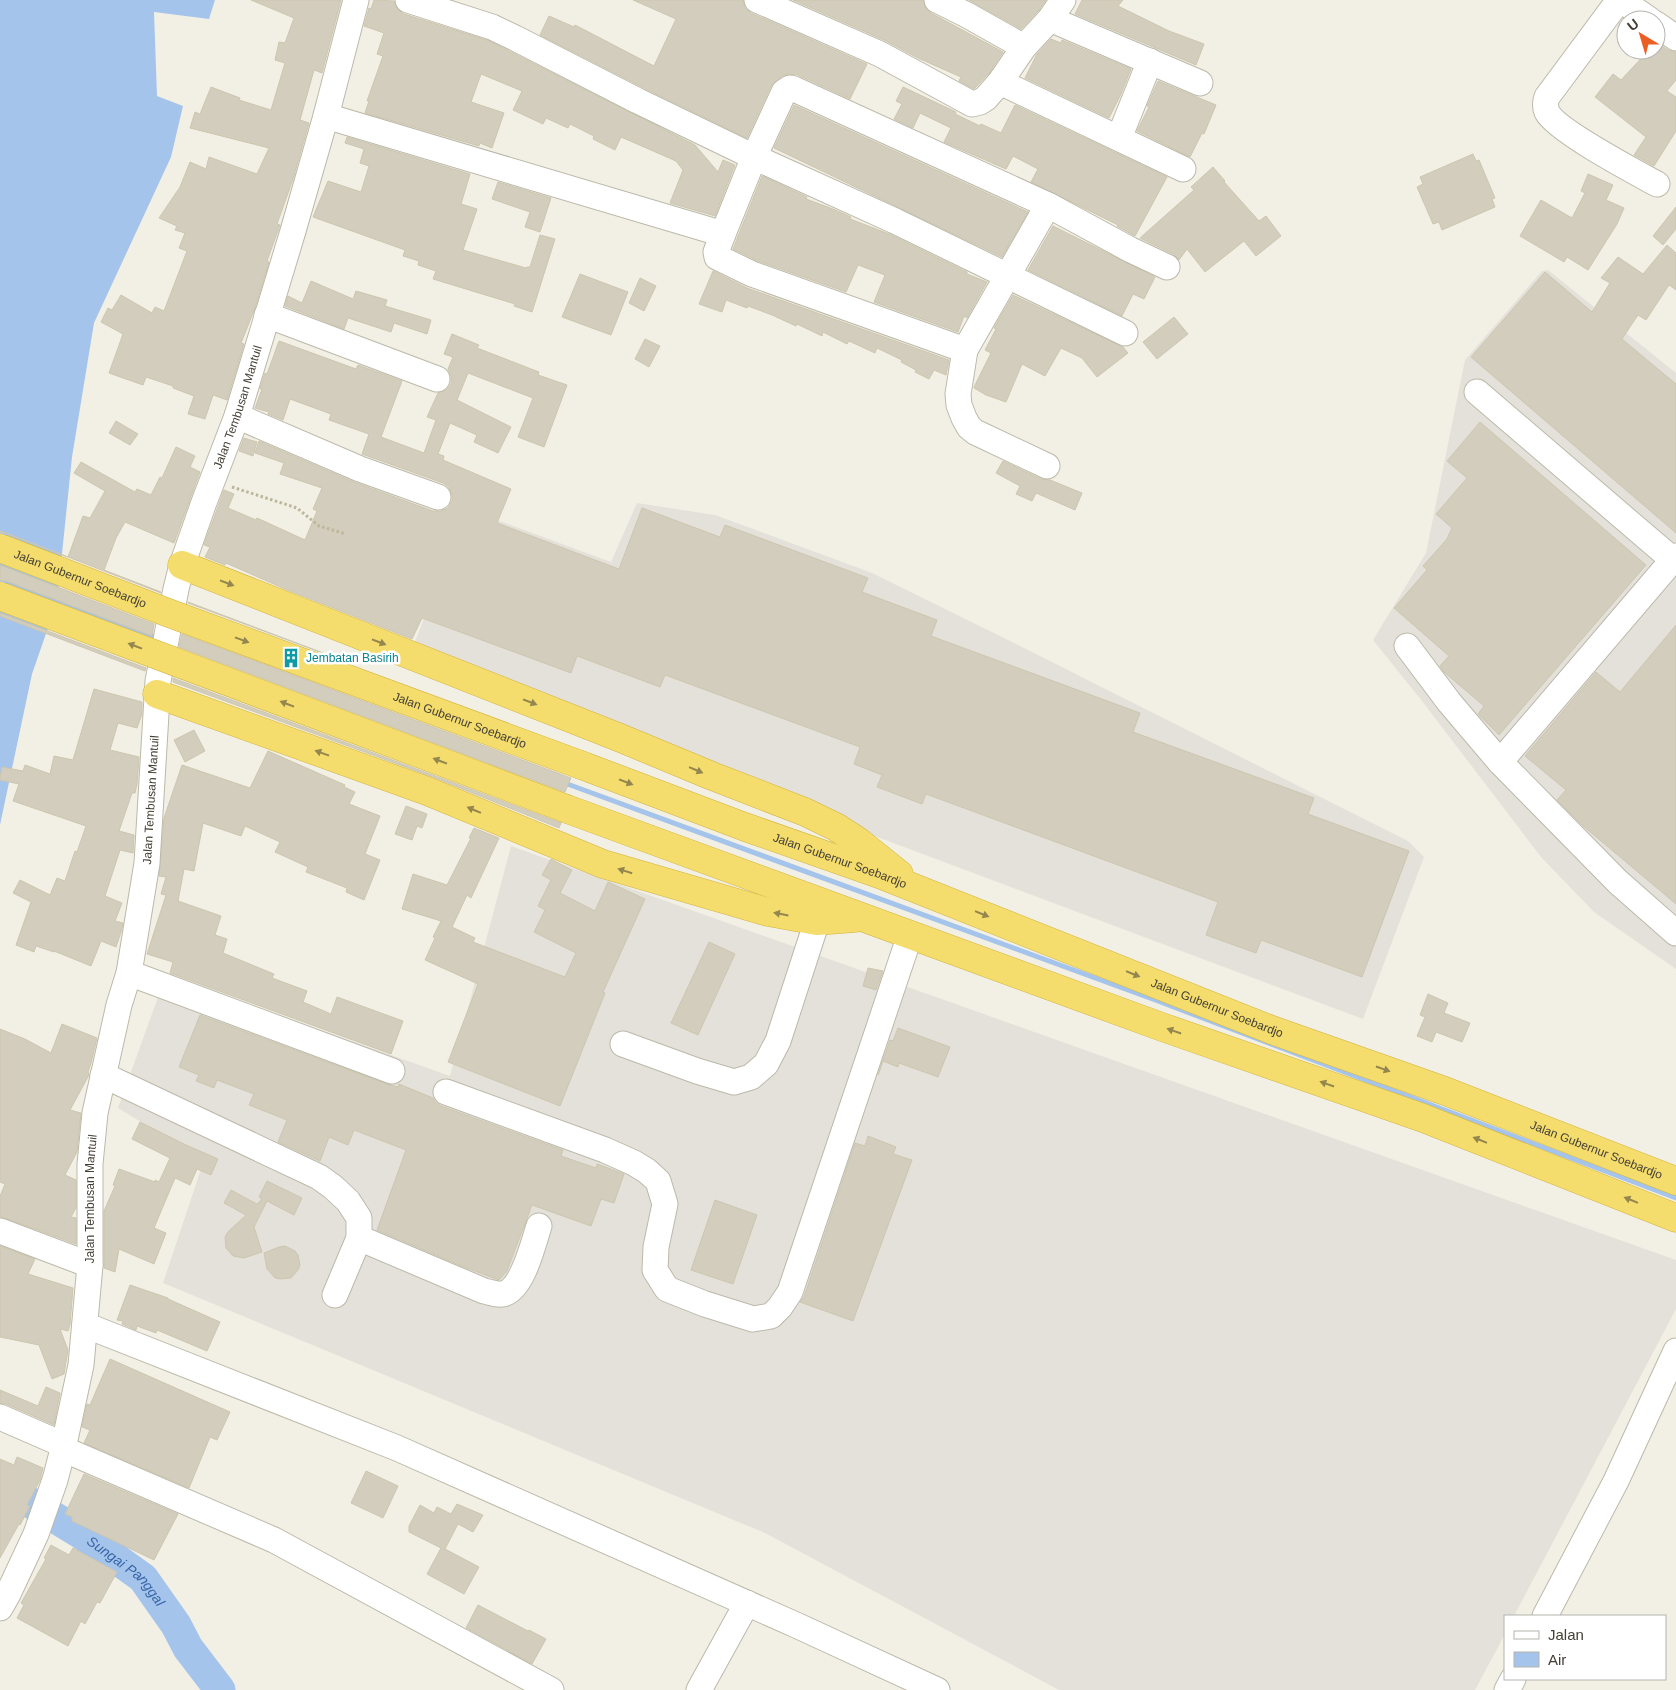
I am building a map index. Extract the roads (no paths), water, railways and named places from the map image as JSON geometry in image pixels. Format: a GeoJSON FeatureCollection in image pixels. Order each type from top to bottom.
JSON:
{"type":"FeatureCollection","features":[{"type":"Feature","properties":{"kind":"highway","name":"Jalan Gubernur Soebardjo"},"geometry":{"type":"LineString","coordinates":[[0,548],[166,612],[746,828],[879,874],[1272,1030],[1445,1091],[1676,1180]]}},
{"type":"Feature","properties":{"kind":"highway"},"geometry":{"type":"LineString","coordinates":[[182,565],[805,812],[859,842],[919,890]]}},
{"type":"Feature","properties":{"kind":"highway"},"geometry":{"type":"LineString","coordinates":[[0,596],[910,935],[1162,1027],[1423,1118],[1676,1218]]}},
{"type":"Feature","properties":{"kind":"highway"},"geometry":{"type":"LineString","coordinates":[[158,694],[427,791],[603,864],[768,912],[816,921],[864,918]]}},
{"type":"Feature","properties":{"kind":"highway"},"geometry":{"type":"LineString","coordinates":[[653,792],[667,758]]}},
{"type":"Feature","properties":{"kind":"street","name":"Jalan Tembusan Mantuil"},"geometry":{"type":"LineString","coordinates":[[0,1608],[36,1534],[54,1480],[81,1365],[90,1265],[90,1164],[95,1112],[129,973],[147,863],[158,681],[182,565],[236,416],[268,315],[326,116],[356,0]]}},
{"type":"Feature","properties":{"kind":"street"},"geometry":{"type":"LineString","coordinates":[[408,0],[492,28],[515,38],[638,101],[1009,276],[1125,333]]}},
{"type":"Feature","properties":{"kind":"street"},"geometry":{"type":"LineString","coordinates":[[757,0],[880,54],[972,104],[986,98],[1000,82],[1024,47],[1057,10],[1150,62],[1200,83]]}},
{"type":"Feature","properties":{"kind":"street"},"geometry":{"type":"LineString","coordinates":[[937,0],[1024,47]]}},
{"type":"Feature","properties":{"kind":"street"},"geometry":{"type":"LineString","coordinates":[[1635,10],[1620,0],[1547,97],[1545,102],[1546,110],[1574,135],[1657,184]]}},
{"type":"Feature","properties":{"kind":"street"},"geometry":{"type":"LineString","coordinates":[[1119,138],[1150,62]]}},
{"type":"Feature","properties":{"kind":"street"},"geometry":{"type":"LineString","coordinates":[[1000,82],[1183,169]]}},
{"type":"Feature","properties":{"kind":"street"},"geometry":{"type":"LineString","coordinates":[[965,350],[752,274],[717,257],[716,252],[754,157],[784,92],[790,88],[794,89],[1048,205],[1168,267]]}},
{"type":"Feature","properties":{"kind":"street"},"geometry":{"type":"LineString","coordinates":[[326,116],[723,234]]}},
{"type":"Feature","properties":{"kind":"street"},"geometry":{"type":"LineString","coordinates":[[1047,466],[975,432],[969,427],[964,418],[959,405],[958,394],[965,350],[1048,205]]}},
{"type":"Feature","properties":{"kind":"street"},"geometry":{"type":"LineString","coordinates":[[268,315],[437,379]]}},
{"type":"Feature","properties":{"kind":"street"},"geometry":{"type":"LineString","coordinates":[[1477,392],[1674,558],[1500,762]]}},
{"type":"Feature","properties":{"kind":"street"},"geometry":{"type":"LineString","coordinates":[[236,416],[360,469],[438,497]]}},
{"type":"Feature","properties":{"kind":"street"},"geometry":{"type":"LineString","coordinates":[[1407,646],[1449,702],[1500,762],[1618,882],[1676,933]]}},
{"type":"Feature","properties":{"kind":"street"},"geometry":{"type":"LineString","coordinates":[[623,1044],[697,1071],[734,1082],[751,1077],[766,1064],[778,1042],[816,921]]}},
{"type":"Feature","properties":{"kind":"street"},"geometry":{"type":"LineString","coordinates":[[446,1092],[605,1150],[648,1171],[658,1182],[665,1204],[656,1247],[655,1270],[667,1289],[705,1304],[754,1319],[771,1316],[790,1292],[910,935]]}},
{"type":"Feature","properties":{"kind":"street"},"geometry":{"type":"LineString","coordinates":[[129,973],[392,1071]]}},
{"type":"Feature","properties":{"kind":"street"},"geometry":{"type":"LineString","coordinates":[[103,1075],[319,1177],[334,1186],[348,1201],[359,1218],[359,1238],[335,1294]]}},
{"type":"Feature","properties":{"kind":"street"},"geometry":{"type":"LineString","coordinates":[[359,1238],[484,1291],[496,1294],[505,1293],[514,1287],[523,1274],[539,1226]]}},
{"type":"Feature","properties":{"kind":"street"},"geometry":{"type":"LineString","coordinates":[[0,1231],[90,1265]]}},
{"type":"Feature","properties":{"kind":"street"},"geometry":{"type":"LineString","coordinates":[[85,1325],[397,1448],[747,1603],[937,1690]]}},
{"type":"Feature","properties":{"kind":"street"},"geometry":{"type":"LineString","coordinates":[[1546,1615],[1616,1480],[1676,1351]]}},
{"type":"Feature","properties":{"kind":"street"},"geometry":{"type":"LineString","coordinates":[[0,1417],[63,1447],[274,1540],[551,1690]]}},
{"type":"Feature","properties":{"kind":"street"},"geometry":{"type":"LineString","coordinates":[[699,1690],[747,1603]]}},
{"type":"Feature","properties":{"kind":"water"},"geometry":{"type":"Polygon","coordinates":[[[0,0],[215,0],[209,19],[154,12],[157,96],[183,106],[171,157],[94,323],[72,457],[57,602],[32,674],[0,825],[0,0]]]}},
{"type":"Feature","properties":{"kind":"waterway"},"geometry":{"type":"LineString","coordinates":[[51,600],[161,639]]}},
{"type":"Feature","properties":{"kind":"waterway"},"geometry":{"type":"LineString","coordinates":[[562,782],[1158,1001],[1676,1198]]}},
{"type":"Feature","properties":{"kind":"waterway","name":"Sungai Panggal"},"geometry":{"type":"LineString","coordinates":[[0,1484],[80,1533],[143,1578],[176,1625],[188,1648],[220,1690]]}},
{"type":"Feature","properties":{"kind":"place","name":"Jembatan Basirih"},"geometry":{"type":"Point","coordinates":[291,658]}}]}
